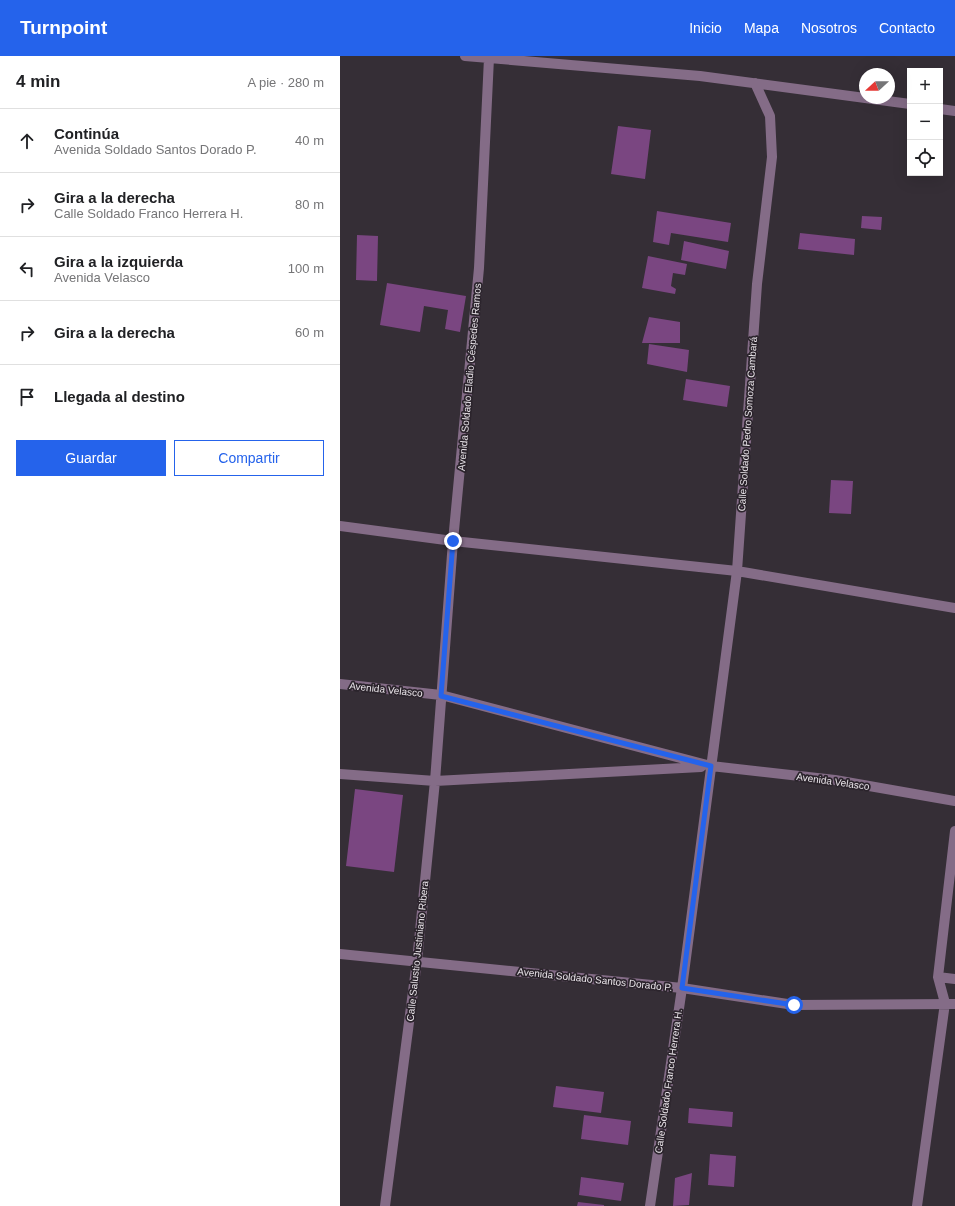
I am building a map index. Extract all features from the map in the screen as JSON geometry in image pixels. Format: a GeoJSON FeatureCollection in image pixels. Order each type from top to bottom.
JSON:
{"type":"FeatureCollection","features":[{"type":"Feature","properties":{"kind":"street"},"geometry":{"type":"LineString","coordinates":[[464,56],[700,76],[907,104]]}},
{"type":"Feature","properties":{"kind":"street","name":"Avenida Soldado Eladio Céspedes Ramos"},"geometry":{"type":"LineString","coordinates":[[441,696],[453,541],[479,268],[489,58]]}},
{"type":"Feature","properties":{"kind":"street","name":"Calle Soldado Pedro Somoza Cambará"},"geometry":{"type":"LineString","coordinates":[[711,766],[737,571],[757,284],[772,157],[770,116],[755,83]]}},
{"type":"Feature","properties":{"kind":"street"},"geometry":{"type":"LineString","coordinates":[[943,109],[955,111]]}},
{"type":"Feature","properties":{"kind":"street"},"geometry":{"type":"LineString","coordinates":[[340,526],[453,541],[737,571],[955,608]]}},
{"type":"Feature","properties":{"kind":"street","name":"Avenida Velasco"},"geometry":{"type":"LineString","coordinates":[[340,684],[441,696],[711,766],[835,780],[955,801]]}},
{"type":"Feature","properties":{"kind":"street","name":"Calle Salustio Justiniano Ribera"},"geometry":{"type":"LineString","coordinates":[[385,1206],[417,961],[435,781],[441,696]]}},
{"type":"Feature","properties":{"kind":"street","name":"Avenida Velasco"},"geometry":{"type":"LineString","coordinates":[[340,774],[435,781],[711,766]]}},
{"type":"Feature","properties":{"kind":"street","name":"Calle Soldado Franco Herrera H."},"geometry":{"type":"LineString","coordinates":[[650,1206],[682,988],[711,766]]}},
{"type":"Feature","properties":{"kind":"street"},"geometry":{"type":"LineString","coordinates":[[917,1206],[950,1004],[938,977],[955,831]]}},
{"type":"Feature","properties":{"kind":"street","name":"Avenida Soldado Santos Dorado P."},"geometry":{"type":"LineString","coordinates":[[340,954],[682,988],[794,1005],[950,1004]]}},
{"type":"Feature","properties":{"kind":"street"},"geometry":{"type":"LineString","coordinates":[[938,977],[955,979]]}},
{"type":"Feature","properties":{"kind":"building"},"geometry":{"type":"Polygon","coordinates":[[[618,126],[651,130],[645,179],[611,174],[618,126]]]}},
{"type":"Feature","properties":{"kind":"building"},"geometry":{"type":"Polygon","coordinates":[[[657,211],[731,223],[728,242],[671,233],[669,245],[653,242],[657,211]]]}},
{"type":"Feature","properties":{"kind":"building"},"geometry":{"type":"Polygon","coordinates":[[[862,216],[882,217],[881,230],[861,228],[862,216]]]}},
{"type":"Feature","properties":{"kind":"building"},"geometry":{"type":"Polygon","coordinates":[[[800,233],[855,239],[854,255],[798,249],[800,233]]]}},
{"type":"Feature","properties":{"kind":"building"},"geometry":{"type":"Polygon","coordinates":[[[357,235],[378,236],[377,281],[356,280],[357,235]]]}},
{"type":"Feature","properties":{"kind":"building"},"geometry":{"type":"Polygon","coordinates":[[[684,241],[729,251],[726,269],[681,260],[684,241]]]}},
{"type":"Feature","properties":{"kind":"building"},"geometry":{"type":"Polygon","coordinates":[[[648,256],[687,264],[685,275],[673,273],[671,286],[676,289],[675,294],[642,288],[648,256]]]}},
{"type":"Feature","properties":{"kind":"building"},"geometry":{"type":"Polygon","coordinates":[[[387,283],[466,296],[460,332],[445,329],[448,310],[424,306],[420,332],[380,325],[387,283]]]}},
{"type":"Feature","properties":{"kind":"building"},"geometry":{"type":"Polygon","coordinates":[[[649,317],[680,322],[680,343],[642,343],[649,317]]]}},
{"type":"Feature","properties":{"kind":"building"},"geometry":{"type":"Polygon","coordinates":[[[649,344],[689,350],[687,372],[647,364],[649,344]]]}},
{"type":"Feature","properties":{"kind":"building"},"geometry":{"type":"Polygon","coordinates":[[[686,379],[730,386],[727,407],[683,400],[686,379]]]}},
{"type":"Feature","properties":{"kind":"building"},"geometry":{"type":"Polygon","coordinates":[[[831,480],[853,481],[851,514],[829,513],[831,480]]]}},
{"type":"Feature","properties":{"kind":"building"},"geometry":{"type":"Polygon","coordinates":[[[355,789],[403,795],[394,872],[346,866],[355,789]]]}},
{"type":"Feature","properties":{"kind":"building"},"geometry":{"type":"Polygon","coordinates":[[[556,1086],[604,1092],[601,1113],[553,1107],[556,1086]]]}},
{"type":"Feature","properties":{"kind":"building"},"geometry":{"type":"Polygon","coordinates":[[[689,1108],[733,1112],[732,1127],[688,1123],[689,1108]]]}},
{"type":"Feature","properties":{"kind":"building"},"geometry":{"type":"Polygon","coordinates":[[[584,1115],[631,1121],[628,1145],[581,1139],[584,1115]]]}},
{"type":"Feature","properties":{"kind":"building"},"geometry":{"type":"Polygon","coordinates":[[[710,1154],[736,1156],[734,1187],[708,1185],[710,1154]]]}},
{"type":"Feature","properties":{"kind":"building"},"geometry":{"type":"Polygon","coordinates":[[[692,1173],[689,1205],[673,1206],[675,1178],[692,1173]]]}},
{"type":"Feature","properties":{"kind":"building"},"geometry":{"type":"Polygon","coordinates":[[[581,1177],[624,1183],[621,1201],[579,1195],[581,1177]]]}},
{"type":"Feature","properties":{"kind":"building"},"geometry":{"type":"Polygon","coordinates":[[[578,1202],[604,1205],[604,1206],[577,1206],[578,1202]]]}},
{"type":"Feature","properties":{"kind":"route"},"geometry":{"type":"LineString","coordinates":[[453,541],[441,696],[711,766],[682,988],[794,1005]]}}]}
